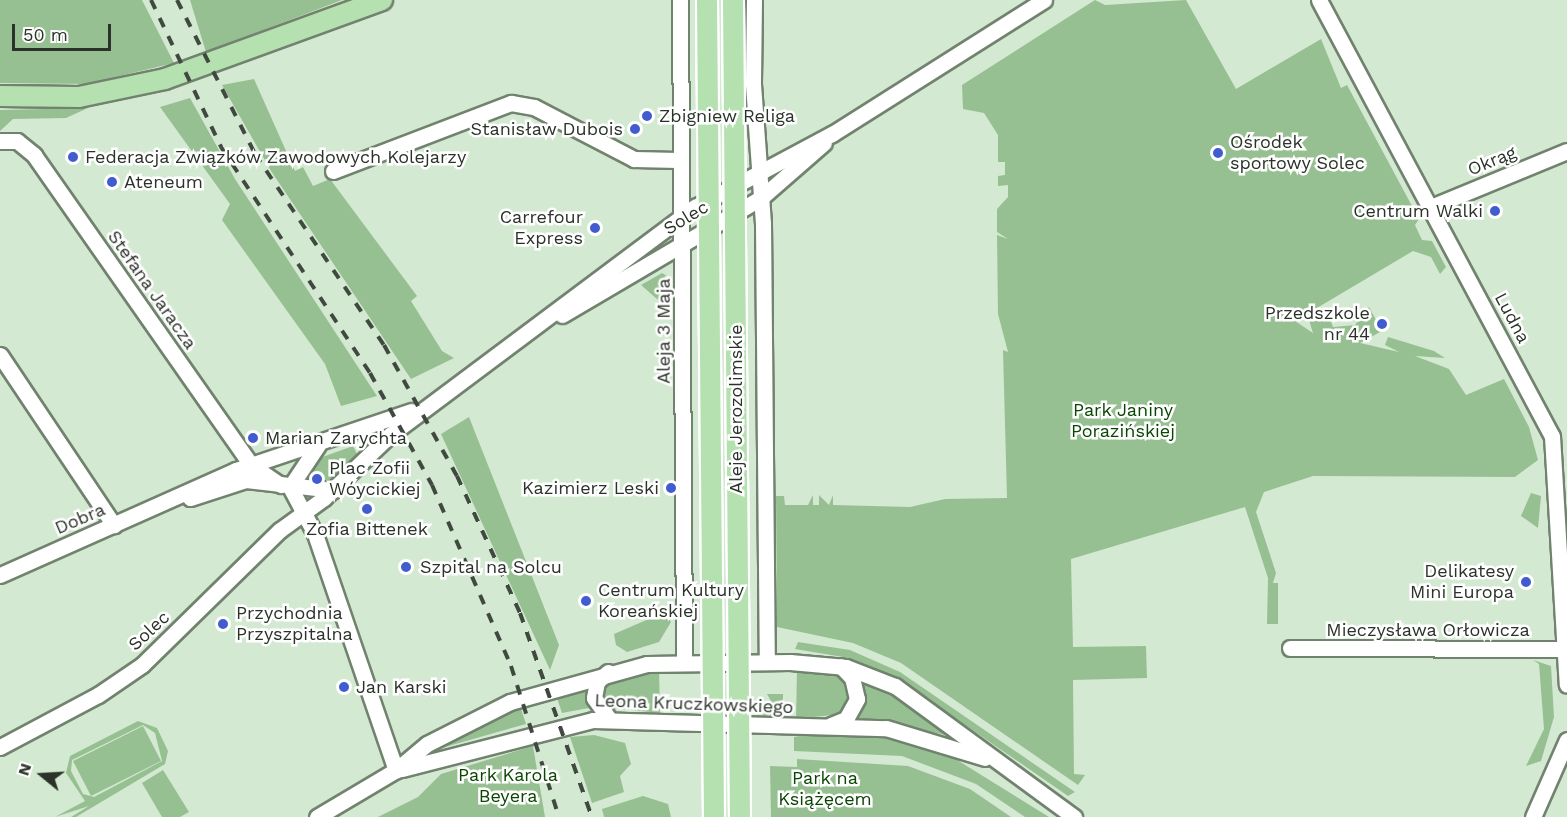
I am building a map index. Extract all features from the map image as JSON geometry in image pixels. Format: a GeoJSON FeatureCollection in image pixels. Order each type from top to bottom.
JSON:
{"type":"FeatureCollection","features":[{"type":"Feature","properties":{"kind":"main road"},"geometry":{"type":"LineString","coordinates":[[0,96],[62,99],[165,79],[382,0]]}},
{"type":"Feature","properties":{"kind":"main road","name":"Aleje Jerozolimskie"},"geometry":{"type":"LineString","coordinates":[[707,0],[714,817]]}},
{"type":"Feature","properties":{"kind":"main road","name":"Aleje Jerozolimskie"},"geometry":{"type":"LineString","coordinates":[[733,0],[740,817]]}},
{"type":"Feature","properties":{"kind":"street","name":"Aleja 3 Maja"},"geometry":{"type":"LineString","coordinates":[[680,0],[678,160],[683,242],[684,663]]}},
{"type":"Feature","properties":{"kind":"street"},"geometry":{"type":"LineString","coordinates":[[754,0],[762,197],[767,662]]}},
{"type":"Feature","properties":{"kind":"street","name":"Solec"},"geometry":{"type":"LineString","coordinates":[[364,458],[430,402],[550,320],[680,218],[760,169],[832,134],[1044,0]]}},
{"type":"Feature","properties":{"kind":"street","name":"Ludna"},"geometry":{"type":"LineString","coordinates":[[1319,0],[1552,436],[1567,685]]}},
{"type":"Feature","properties":{"kind":"street"},"geometry":{"type":"LineString","coordinates":[[333,171],[521,103],[634,159],[678,160]]}},
{"type":"Feature","properties":{"kind":"street","name":"Solec"},"geometry":{"type":"LineString","coordinates":[[550,320],[762,197],[832,134]]}},
{"type":"Feature","properties":{"kind":"street","name":"Stefana Jaracza"},"geometry":{"type":"LineString","coordinates":[[0,141],[17,141],[34,155],[251,465]]}},
{"type":"Feature","properties":{"kind":"street","name":"Okrąg"},"geometry":{"type":"LineString","coordinates":[[1431,207],[1567,151]]}},
{"type":"Feature","properties":{"kind":"street"},"geometry":{"type":"LineString","coordinates":[[0,356],[114,525]]}},
{"type":"Feature","properties":{"kind":"street","name":"Solec"},"geometry":{"type":"LineString","coordinates":[[348,435],[430,402]]}},
{"type":"Feature","properties":{"kind":"street"},"geometry":{"type":"LineString","coordinates":[[251,465],[348,435],[361,443],[364,458],[333,490],[302,514]]}},
{"type":"Feature","properties":{"kind":"street"},"geometry":{"type":"LineString","coordinates":[[285,486],[319,444]]}},
{"type":"Feature","properties":{"kind":"street"},"geometry":{"type":"LineString","coordinates":[[251,465],[285,486],[333,490]]}},
{"type":"Feature","properties":{"kind":"street","name":"Dobra"},"geometry":{"type":"LineString","coordinates":[[0,574],[175,500],[251,465]]}},
{"type":"Feature","properties":{"kind":"street","name":"Dobra"},"geometry":{"type":"LineString","coordinates":[[175,500],[246,480],[285,486]]}},
{"type":"Feature","properties":{"kind":"street"},"geometry":{"type":"LineString","coordinates":[[285,486],[315,534],[396,770]]}},
{"type":"Feature","properties":{"kind":"street","name":"Solec"},"geometry":{"type":"LineString","coordinates":[[0,747],[98,695],[142,665],[302,514]]}},
{"type":"Feature","properties":{"kind":"street","name":"Mieczysława Orłowicza"},"geometry":{"type":"LineString","coordinates":[[1290,648],[1565,650]]}},
{"type":"Feature","properties":{"kind":"street","name":"Leona Kruczkowskiego"},"geometry":{"type":"LineString","coordinates":[[317,817],[396,770],[474,717],[608,672],[684,663],[767,662],[841,666],[895,686],[993,761],[1074,817]]}},
{"type":"Feature","properties":{"kind":"street"},"geometry":{"type":"LineString","coordinates":[[830,726],[846,719],[857,699],[852,678],[841,666]]}},
{"type":"Feature","properties":{"kind":"street"},"geometry":{"type":"LineString","coordinates":[[608,672],[597,682],[594,698],[610,720]]}},
{"type":"Feature","properties":{"kind":"street","name":"Leona Kruczkowskiego"},"geometry":{"type":"LineString","coordinates":[[396,770],[568,723],[610,720],[703,727],[830,726],[906,732],[993,761]]}},
{"type":"Feature","properties":{"kind":"street"},"geometry":{"type":"LineString","coordinates":[[1533,817],[1567,740]]}},
{"type":"Feature","properties":{"kind":"green space"},"geometry":{"type":"Polygon","coordinates":[[[0,0],[142,0],[174,63],[86,84],[0,83],[0,0]]]}},
{"type":"Feature","properties":{"kind":"green space"},"geometry":{"type":"Polygon","coordinates":[[[190,0],[342,0],[206,52],[190,0]]]}},
{"type":"Feature","properties":{"kind":"green space","name":"Park Janiny Porazińskiej"},"geometry":{"type":"Polygon","coordinates":[[[1095,0],[1105,5],[1186,0],[1236,89],[1321,39],[1341,88],[1347,85],[1419,219],[1415,225],[1422,240],[1432,241],[1446,267],[1440,274],[1431,257],[1413,251],[1295,321],[1313,333],[1309,320],[1328,313],[1333,327],[1355,325],[1369,307],[1382,331],[1360,343],[1399,352],[1385,345],[1388,337],[1434,351],[1445,358],[1415,356],[1449,369],[1466,395],[1504,379],[1529,427],[1538,460],[1515,477],[1313,476],[1264,492],[1256,512],[1276,573],[1273,583],[1278,583],[1278,624],[1267,624],[1268,578],[1245,507],[1071,559],[1073,647],[1146,646],[1147,678],[1073,680],[1074,774],[1085,775],[1078,785],[901,663],[853,643],[777,627],[776,496],[784,496],[785,505],[808,505],[813,495],[813,505],[819,505],[819,495],[829,505],[833,495],[833,505],[910,507],[945,499],[1007,498],[1003,350],[1008,352],[998,314],[997,235],[1008,239],[997,232],[997,209],[1008,197],[1008,185],[998,186],[998,176],[1005,175],[1005,162],[998,162],[998,135],[984,113],[963,109],[962,85],[1095,0]]]}},
{"type":"Feature","properties":{"kind":"green space"},"geometry":{"type":"Polygon","coordinates":[[[254,79],[295,171],[303,167],[313,186],[330,179],[417,296],[411,301],[442,351],[454,358],[411,379],[271,171],[222,85],[254,79]]]}},
{"type":"Feature","properties":{"kind":"green space"},"geometry":{"type":"Polygon","coordinates":[[[190,98],[235,179],[377,396],[341,406],[325,364],[222,220],[230,204],[160,107],[190,98]]]}},
{"type":"Feature","properties":{"kind":"green space"},"geometry":{"type":"Polygon","coordinates":[[[88,108],[66,118],[13,119],[0,131],[0,110],[88,108]]]}},
{"type":"Feature","properties":{"kind":"green space"},"geometry":{"type":"Polygon","coordinates":[[[662,273],[667,276],[670,300],[658,300],[641,285],[662,273]]]}},
{"type":"Feature","properties":{"kind":"green space"},"geometry":{"type":"Polygon","coordinates":[[[469,417],[559,645],[550,670],[441,434],[469,417]]]}},
{"type":"Feature","properties":{"kind":"green space"},"geometry":{"type":"Polygon","coordinates":[[[353,446],[357,454],[328,481],[305,480],[314,460],[353,446]]]}},
{"type":"Feature","properties":{"kind":"green space"},"geometry":{"type":"Polygon","coordinates":[[[1531,493],[1541,496],[1538,528],[1521,516],[1531,493]]]}},
{"type":"Feature","properties":{"kind":"green space"},"geometry":{"type":"Polygon","coordinates":[[[658,615],[667,615],[671,622],[659,642],[627,652],[616,645],[614,634],[658,615]]]}},
{"type":"Feature","properties":{"kind":"green space"},"geometry":{"type":"Polygon","coordinates":[[[798,642],[850,650],[900,672],[1075,792],[1068,796],[896,677],[849,658],[795,649],[798,642]]]}},
{"type":"Feature","properties":{"kind":"green space"},"geometry":{"type":"Polygon","coordinates":[[[1533,660],[1551,666],[1554,717],[1541,761],[1526,766],[1544,729],[1539,664],[1533,660]]]}},
{"type":"Feature","properties":{"kind":"green space"},"geometry":{"type":"Polygon","coordinates":[[[797,670],[835,673],[845,680],[851,698],[841,714],[796,719],[797,670]]]}},
{"type":"Feature","properties":{"kind":"green space"},"geometry":{"type":"Polygon","coordinates":[[[659,671],[660,713],[611,708],[598,697],[603,682],[659,671]]]}},
{"type":"Feature","properties":{"kind":"green space"},"geometry":{"type":"Polygon","coordinates":[[[861,681],[908,704],[951,736],[856,717],[863,702],[861,681]]]}},
{"type":"Feature","properties":{"kind":"green space"},"geometry":{"type":"Polygon","coordinates":[[[586,687],[589,708],[562,713],[556,695],[586,687]]]}},
{"type":"Feature","properties":{"kind":"green space"},"geometry":{"type":"Polygon","coordinates":[[[767,694],[783,694],[783,719],[757,720],[757,705],[773,705],[767,694]]]}},
{"type":"Feature","properties":{"kind":"green space"},"geometry":{"type":"Polygon","coordinates":[[[520,706],[526,724],[438,749],[456,737],[520,706]]]}},
{"type":"Feature","properties":{"kind":"green space"},"geometry":{"type":"Polygon","coordinates":[[[138,721],[157,728],[168,751],[165,764],[76,817],[71,817],[89,806],[55,817],[85,801],[66,773],[70,756],[138,721]],[[143,725],[72,760],[71,771],[83,794],[94,797],[162,761],[155,733],[143,725]]]}},
{"type":"Feature","properties":{"kind":"green space"},"geometry":{"type":"Polygon","coordinates":[[[143,726],[161,761],[91,796],[73,761],[143,726]]]}},
{"type":"Feature","properties":{"kind":"green space"},"geometry":{"type":"Polygon","coordinates":[[[812,734],[878,735],[941,750],[1049,817],[1025,817],[976,784],[902,756],[794,751],[794,737],[812,734]]]}},
{"type":"Feature","properties":{"kind":"green space"},"geometry":{"type":"Polygon","coordinates":[[[594,735],[625,743],[631,764],[620,776],[624,792],[592,803],[570,737],[594,735]]]}},
{"type":"Feature","properties":{"kind":"green space","name":"Park Karola Beyera"},"geometry":{"type":"Polygon","coordinates":[[[533,746],[545,817],[378,817],[418,797],[441,774],[533,746]]]}},
{"type":"Feature","properties":{"kind":"green space","name":"Park na Książęcem"},"geometry":{"type":"Polygon","coordinates":[[[797,759],[908,766],[970,789],[1011,817],[771,817],[770,766],[797,767],[797,759]]]}},
{"type":"Feature","properties":{"kind":"green space"},"geometry":{"type":"Polygon","coordinates":[[[163,770],[189,812],[180,817],[162,817],[142,783],[163,770]]]}},
{"type":"Feature","properties":{"kind":"green space"},"geometry":{"type":"Polygon","coordinates":[[[643,796],[668,804],[671,817],[604,817],[602,809],[643,796]]]}},
{"type":"Feature","properties":{"kind":"railway"},"geometry":{"type":"LineString","coordinates":[[151,0],[221,147],[370,373],[432,485],[511,666],[559,817]]}},
{"type":"Feature","properties":{"kind":"railway"},"geometry":{"type":"LineString","coordinates":[[177,0],[255,154],[384,345],[457,476],[520,613],[592,817]]}},
{"type":"Feature","properties":{"kind":"place","name":"Zbigniew Religa"},"geometry":{"type":"Point","coordinates":[647,116]}},
{"type":"Feature","properties":{"kind":"place","name":"Stanisław Dubois"},"geometry":{"type":"Point","coordinates":[635,129]}},
{"type":"Feature","properties":{"kind":"place","name":"Ośrodek sportowy Solec"},"geometry":{"type":"Point","coordinates":[1218,153]}},
{"type":"Feature","properties":{"kind":"place","name":"Federacja Związków Zawodowych Kolejarzy"},"geometry":{"type":"Point","coordinates":[73,157]}},
{"type":"Feature","properties":{"kind":"place","name":"Ateneum"},"geometry":{"type":"Point","coordinates":[112,182]}},
{"type":"Feature","properties":{"kind":"place","name":"Centrum Walki"},"geometry":{"type":"Point","coordinates":[1495,211]}},
{"type":"Feature","properties":{"kind":"place","name":"Carrefour Express"},"geometry":{"type":"Point","coordinates":[595,228]}},
{"type":"Feature","properties":{"kind":"place","name":"Przedszkole nr 44"},"geometry":{"type":"Point","coordinates":[1382,324]}},
{"type":"Feature","properties":{"kind":"place","name":"Marian Zarychta"},"geometry":{"type":"Point","coordinates":[253,438]}},
{"type":"Feature","properties":{"kind":"place","name":"Plac Zofii Wóycickiej"},"geometry":{"type":"Point","coordinates":[317,479]}},
{"type":"Feature","properties":{"kind":"place","name":"Kazimierz Leski"},"geometry":{"type":"Point","coordinates":[671,488]}},
{"type":"Feature","properties":{"kind":"place","name":"Zofia Bittenek"},"geometry":{"type":"Point","coordinates":[367,509]}},
{"type":"Feature","properties":{"kind":"place","name":"Szpital na Solcu"},"geometry":{"type":"Point","coordinates":[406,567]}},
{"type":"Feature","properties":{"kind":"place","name":"Delikatesy Mini Europa"},"geometry":{"type":"Point","coordinates":[1526,582]}},
{"type":"Feature","properties":{"kind":"place","name":"Centrum Kultury Koreańskiej"},"geometry":{"type":"Point","coordinates":[586,601]}},
{"type":"Feature","properties":{"kind":"place","name":"Przychodnia Przyszpitalna"},"geometry":{"type":"Point","coordinates":[223,624]}},
{"type":"Feature","properties":{"kind":"place","name":"Jan Karski"},"geometry":{"type":"Point","coordinates":[344,687]}}]}
